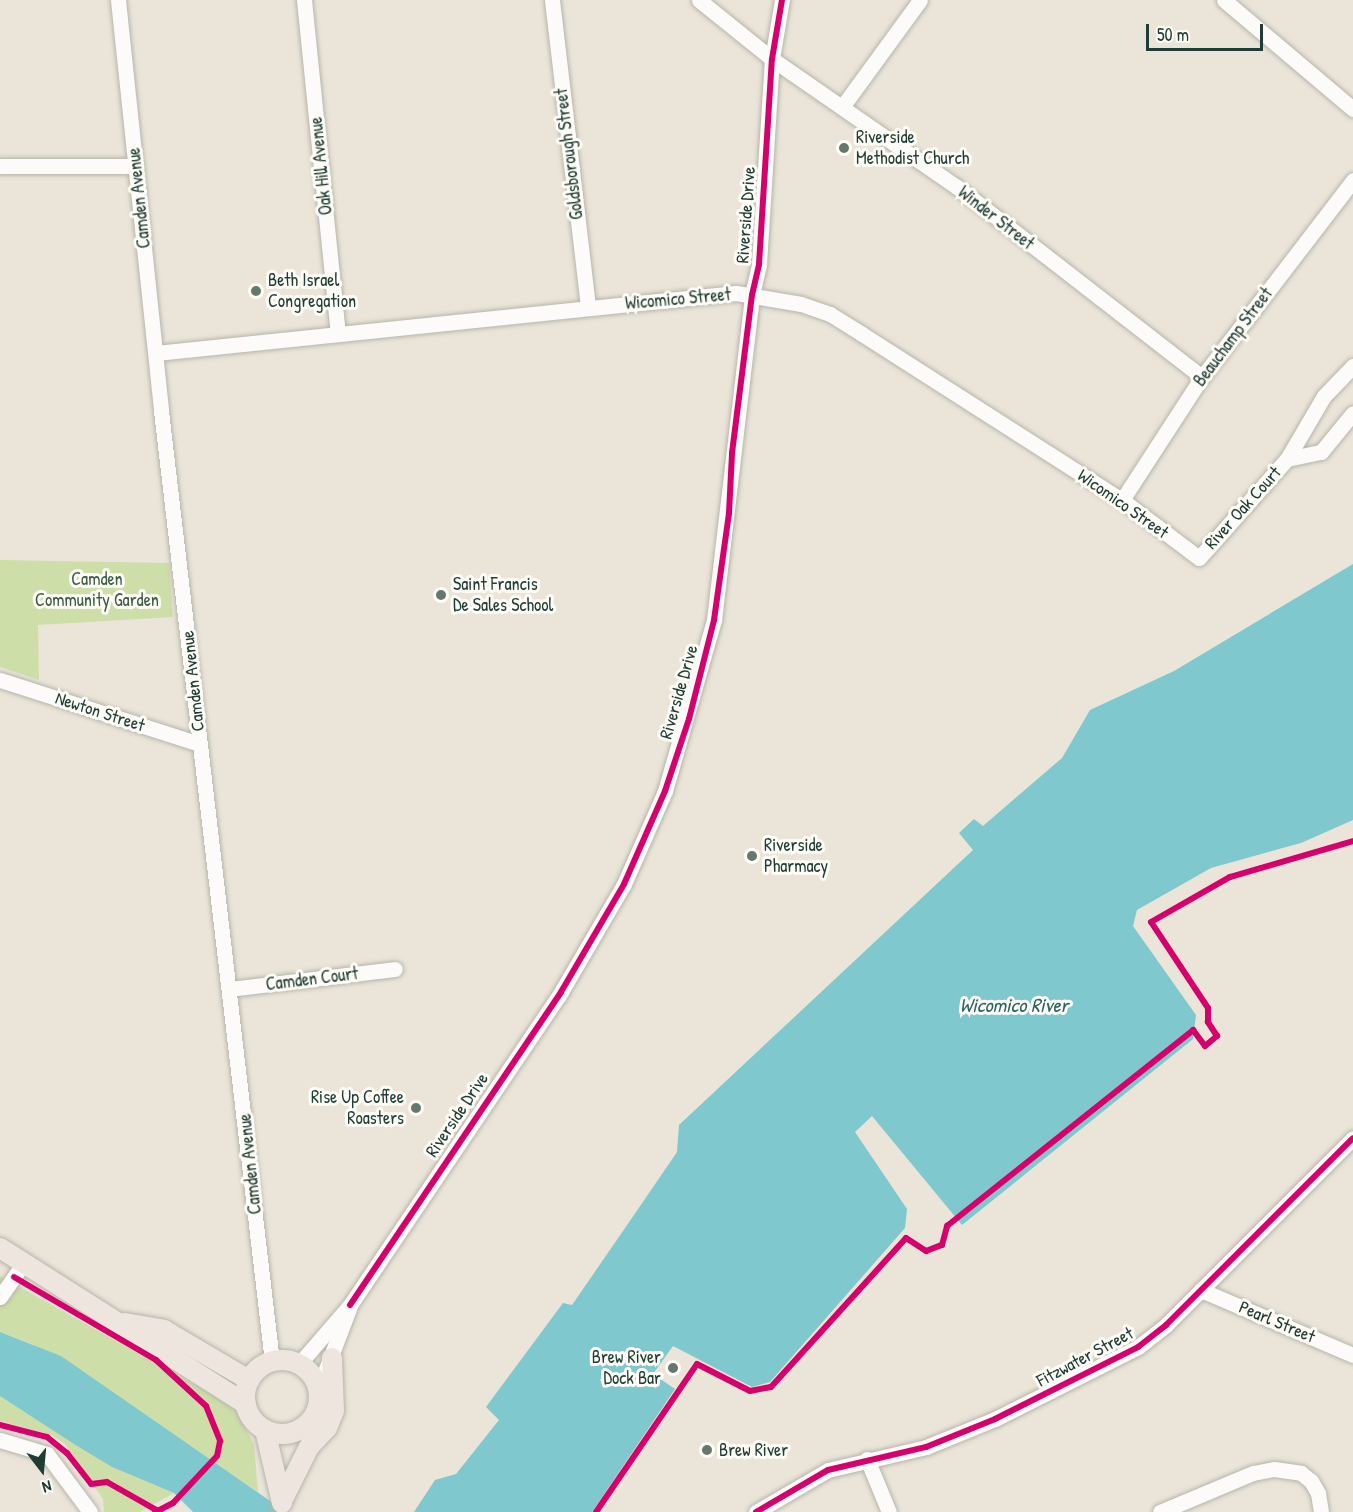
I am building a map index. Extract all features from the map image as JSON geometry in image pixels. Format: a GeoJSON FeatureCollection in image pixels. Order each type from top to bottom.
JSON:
{"type":"FeatureCollection","features":[{"type":"Feature","properties":{"kind":"main road"},"geometry":{"type":"LineString","coordinates":[[0,1248],[117,1321],[217,1389],[246,1404]]}},
{"type":"Feature","properties":{"kind":"main road"},"geometry":{"type":"LineString","coordinates":[[117,1321],[164,1330],[249,1380]]}},
{"type":"Feature","properties":{"kind":"main road"},"geometry":{"type":"LineString","coordinates":[[282,1507],[309,1447],[327,1428],[334,1411],[332,1358]]}},
{"type":"Feature","properties":{"kind":"main road"},"geometry":{"type":"LineString","coordinates":[[282,1507],[288,1457],[316,1411],[318,1389],[308,1371],[299,1364],[272,1362],[249,1380],[246,1404],[256,1424],[265,1430],[289,1433],[310,1420]]}},
{"type":"Feature","properties":{"kind":"main road"},"geometry":{"type":"LineString","coordinates":[[265,1430],[282,1507]]}},
{"type":"Feature","properties":{"kind":"street","name":"Camden Avenue"},"geometry":{"type":"LineString","coordinates":[[118,0],[199,744],[230,989],[272,1362]]}},
{"type":"Feature","properties":{"kind":"street","name":"Oak Hill Avenue"},"geometry":{"type":"LineString","coordinates":[[304,0],[338,333]]}},
{"type":"Feature","properties":{"kind":"street","name":"Goldsborough Street"},"geometry":{"type":"LineString","coordinates":[[552,0],[588,307]]}},
{"type":"Feature","properties":{"kind":"street","name":"Winder Street"},"geometry":{"type":"LineString","coordinates":[[699,0],[772,59],[957,187],[1202,377]]}},
{"type":"Feature","properties":{"kind":"street","name":"Riverside Drive"},"geometry":{"type":"LineString","coordinates":[[299,1364],[350,1305],[561,992],[624,884],[665,791],[689,719],[714,620],[752,295],[759,264],[772,59],[782,0]]}},
{"type":"Feature","properties":{"kind":"street"},"geometry":{"type":"LineString","coordinates":[[842,107],[920,0]]}},
{"type":"Feature","properties":{"kind":"street"},"geometry":{"type":"LineString","coordinates":[[1224,0],[1353,109]]}},
{"type":"Feature","properties":{"kind":"street"},"geometry":{"type":"LineString","coordinates":[[0,166],[136,166]]}},
{"type":"Feature","properties":{"kind":"street","name":"Beauchamp Street"},"geometry":{"type":"LineString","coordinates":[[1122,500],[1202,377],[1353,180]]}},
{"type":"Feature","properties":{"kind":"street","name":"Wicomico Street"},"geometry":{"type":"LineString","coordinates":[[156,353],[588,307],[735,293],[752,295],[830,314],[1122,500],[1199,558]]}},
{"type":"Feature","properties":{"kind":"street","name":"River Oak Court"},"geometry":{"type":"LineString","coordinates":[[1199,558],[1287,459],[1324,396],[1353,366]]}},
{"type":"Feature","properties":{"kind":"street","name":"River Oak Court"},"geometry":{"type":"LineString","coordinates":[[1287,459],[1321,452],[1353,413]]}},
{"type":"Feature","properties":{"kind":"street","name":"Newton Street"},"geometry":{"type":"LineString","coordinates":[[0,680],[199,744]]}},
{"type":"Feature","properties":{"kind":"street","name":"Camden Court"},"geometry":{"type":"LineString","coordinates":[[230,989],[394,969]]}},
{"type":"Feature","properties":{"kind":"street","name":"Fitzwater Street"},"geometry":{"type":"LineString","coordinates":[[756,1512],[828,1470],[926,1447],[1104,1367],[1138,1347],[1201,1290],[1353,1138]]}},
{"type":"Feature","properties":{"kind":"street"},"geometry":{"type":"LineString","coordinates":[[0,1297],[23,1264]]}},
{"type":"Feature","properties":{"kind":"street","name":"Pearl Street"},"geometry":{"type":"LineString","coordinates":[[1201,1290],[1353,1355]]}},
{"type":"Feature","properties":{"kind":"street","name":"Riverside Drive"},"geometry":{"type":"LineString","coordinates":[[318,1389],[332,1358],[350,1305]]}},
{"type":"Feature","properties":{"kind":"street"},"geometry":{"type":"LineString","coordinates":[[0,1440],[47,1454],[90,1512]]}},
{"type":"Feature","properties":{"kind":"street"},"geometry":{"type":"LineString","coordinates":[[867,1459],[889,1512]]}},
{"type":"Feature","properties":{"kind":"street"},"geometry":{"type":"LineString","coordinates":[[1160,1512],[1253,1473],[1274,1469],[1301,1473],[1311,1481],[1318,1493],[1322,1512]]}},
{"type":"Feature","properties":{"kind":"green space","name":"Camden Community Garden"},"geometry":{"type":"Polygon","coordinates":[[[0,560],[169,563],[173,617],[38,625],[39,680],[0,667],[0,560]]]}},
{"type":"Feature","properties":{"kind":"green space"},"geometry":{"type":"Polygon","coordinates":[[[0,1276],[213,1395],[238,1413],[254,1445],[258,1492],[32,1344],[0,1332],[0,1276]]]}},
{"type":"Feature","properties":{"kind":"green space"},"geometry":{"type":"Polygon","coordinates":[[[0,1396],[112,1467],[174,1493],[140,1512],[104,1512],[103,1499],[65,1444],[51,1435],[0,1421],[0,1396]]]}},
{"type":"Feature","properties":{"kind":"water","name":"Wicomico River"},"geometry":{"type":"Polygon","coordinates":[[[1353,564],[1353,820],[1301,843],[1211,868],[1137,910],[1133,926],[1196,1015],[1193,1039],[962,1225],[872,1116],[855,1132],[907,1209],[905,1228],[770,1382],[752,1387],[673,1346],[653,1374],[675,1389],[592,1512],[414,1512],[435,1480],[456,1474],[499,1420],[486,1407],[563,1303],[572,1305],[634,1215],[677,1152],[679,1125],[973,850],[959,833],[974,819],[983,826],[1062,758],[1090,710],[1174,671],[1353,564]]]}},
{"type":"Feature","properties":{"kind":"water"},"geometry":{"type":"Polygon","coordinates":[[[0,1332],[61,1356],[286,1512],[193,1512],[174,1493],[112,1467],[74,1444],[0,1396],[0,1332]]]}},
{"type":"Feature","properties":{"kind":"cycle path"},"geometry":{"type":"LineString","coordinates":[[350,1305],[561,992],[624,884],[665,791],[689,719],[714,620],[729,513],[732,453],[752,295],[759,264],[772,59],[782,0]]}},
{"type":"Feature","properties":{"kind":"cycle path"},"geometry":{"type":"LineString","coordinates":[[596,1512],[697,1364],[750,1391],[771,1387],[906,1238],[926,1251],[942,1245],[947,1226],[1193,1030],[1205,1046],[1217,1036],[1208,1022],[1208,1008],[1151,922],[1230,877],[1353,841]]}},
{"type":"Feature","properties":{"kind":"cycle path"},"geometry":{"type":"LineString","coordinates":[[756,1512],[828,1470],[926,1447],[995,1419],[1138,1347],[1166,1325],[1353,1138]]}},
{"type":"Feature","properties":{"kind":"cycle path"},"geometry":{"type":"LineString","coordinates":[[14,1277],[156,1360],[206,1406],[220,1441],[217,1456],[173,1503],[155,1512]]}},
{"type":"Feature","properties":{"kind":"cycle path"},"geometry":{"type":"LineString","coordinates":[[0,1425],[47,1437],[67,1453],[91,1484],[107,1482],[160,1512]]}},
{"type":"Feature","properties":{"kind":"place","name":"Riverside Methodist Church"},"geometry":{"type":"Point","coordinates":[844,148]}},
{"type":"Feature","properties":{"kind":"place","name":"Beth Israel Congregation"},"geometry":{"type":"Point","coordinates":[256,291]}},
{"type":"Feature","properties":{"kind":"place","name":"Saint Francis De Sales School"},"geometry":{"type":"Point","coordinates":[441,595]}},
{"type":"Feature","properties":{"kind":"place","name":"Riverside Pharmacy"},"geometry":{"type":"Point","coordinates":[752,856]}},
{"type":"Feature","properties":{"kind":"place","name":"Rise Up Coffee Roasters"},"geometry":{"type":"Point","coordinates":[416,1108]}},
{"type":"Feature","properties":{"kind":"place","name":"Brew River Dock Bar"},"geometry":{"type":"Point","coordinates":[673,1368]}},
{"type":"Feature","properties":{"kind":"place","name":"Brew River"},"geometry":{"type":"Point","coordinates":[707,1450]}}]}
